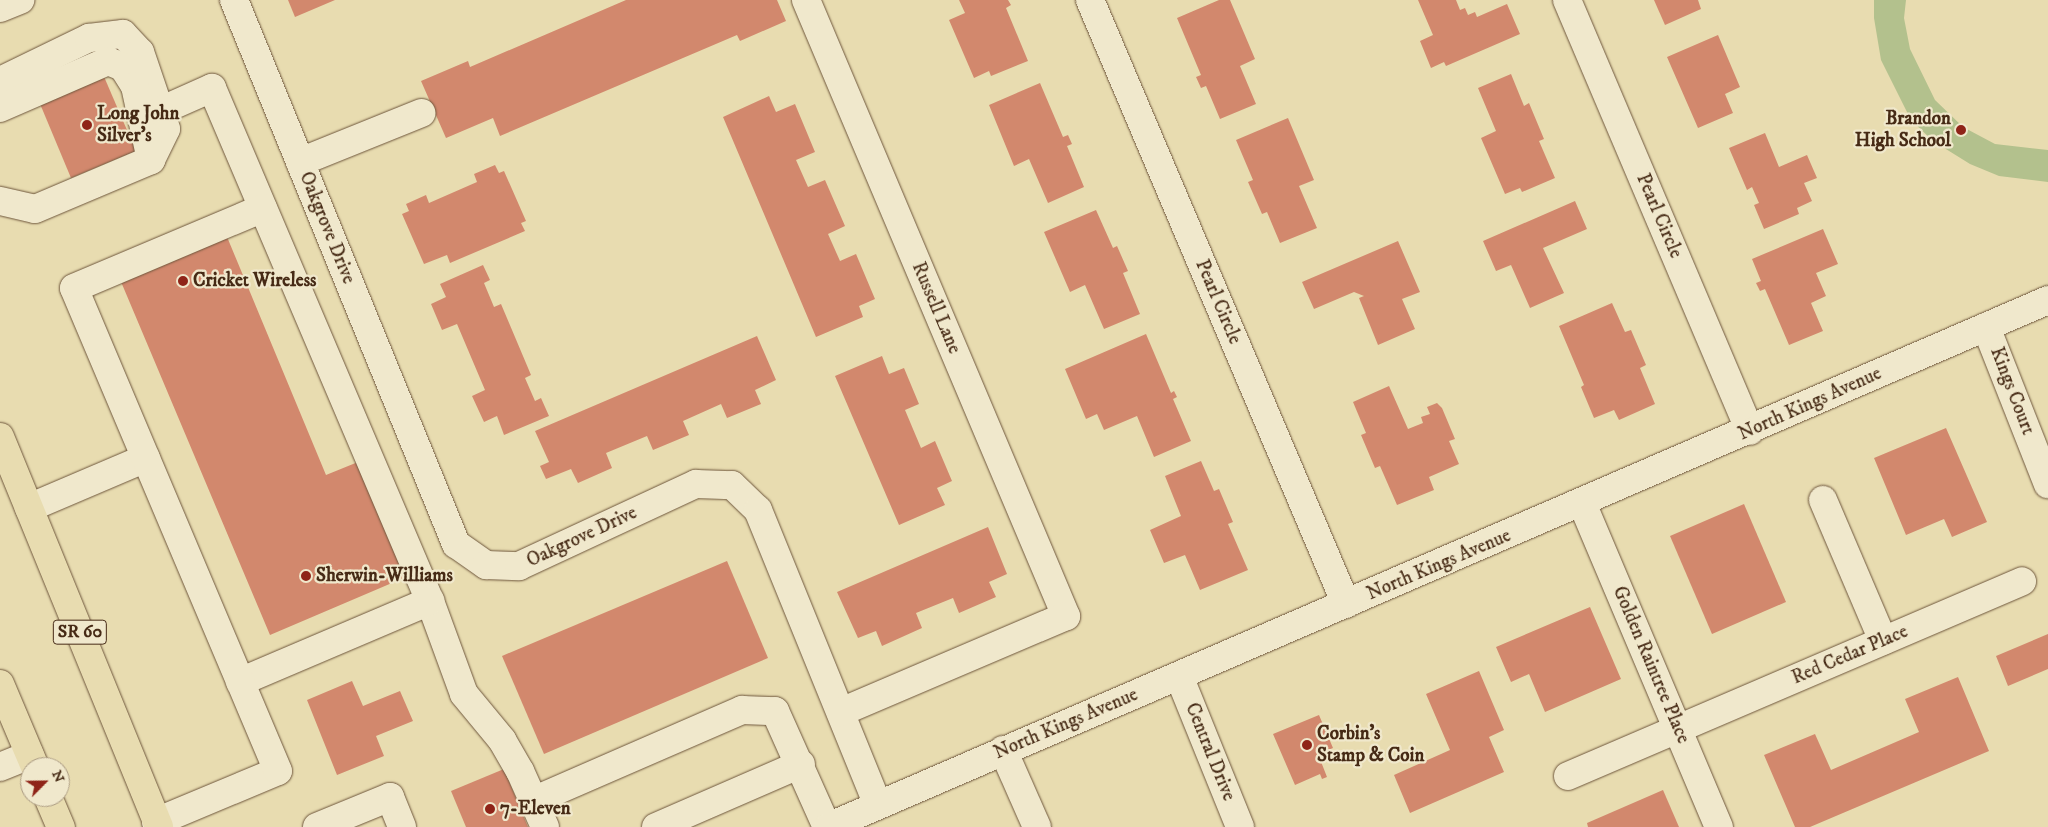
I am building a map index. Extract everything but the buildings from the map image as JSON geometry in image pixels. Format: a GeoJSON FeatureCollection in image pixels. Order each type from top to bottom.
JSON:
{"type":"FeatureCollection","features":[{"type":"Feature","properties":{"kind":"highway","name":"SR 60"},"geometry":{"type":"LineString","coordinates":[[0,437],[157,824]]}},
{"type":"Feature","properties":{"kind":"highway"},"geometry":{"type":"LineString","coordinates":[[0,684],[31,757]]}},
{"type":"Feature","properties":{"kind":"highway"},"geometry":{"type":"LineString","coordinates":[[52,807],[61,827]]}},
{"type":"Feature","properties":{"kind":"street"},"geometry":{"type":"LineString","coordinates":[[0,8],[20,0]]}},
{"type":"Feature","properties":{"kind":"street","name":"Oakgrove Drive"},"geometry":{"type":"LineString","coordinates":[[234,0],[456,544],[486,565],[519,566],[696,484],[732,484],[758,510],[878,805]]}},
{"type":"Feature","properties":{"kind":"street","name":"Russell Lane"},"geometry":{"type":"LineString","coordinates":[[806,0],[1066,616],[841,712]]}},
{"type":"Feature","properties":{"kind":"street","name":"Pearl Circle"},"geometry":{"type":"LineString","coordinates":[[1090,0],[1346,604]]}},
{"type":"Feature","properties":{"kind":"street","name":"Pearl Circle"},"geometry":{"type":"LineString","coordinates":[[1567,0],[1750,431]]}},
{"type":"Feature","properties":{"kind":"street"},"geometry":{"type":"LineString","coordinates":[[0,80],[89,38],[123,34],[140,52],[166,129],[151,160],[35,209],[0,201]]}},
{"type":"Feature","properties":{"kind":"street"},"geometry":{"type":"LineString","coordinates":[[0,108],[108,61],[123,67],[135,86],[151,160]]}},
{"type":"Feature","properties":{"kind":"street"},"geometry":{"type":"LineString","coordinates":[[160,111],[212,88],[430,601],[464,694],[502,740],[535,800],[545,827]]}},
{"type":"Feature","properties":{"kind":"street"},"geometry":{"type":"LineString","coordinates":[[300,162],[421,113]]}},
{"type":"Feature","properties":{"kind":"street"},"geometry":{"type":"LineString","coordinates":[[157,824],[278,771],[74,288],[263,208]]}},
{"type":"Feature","properties":{"kind":"street","name":"North Kings Avenue"},"geometry":{"type":"LineString","coordinates":[[828,827],[1003,750],[1750,431],[2048,300]]}},
{"type":"Feature","properties":{"kind":"street","name":"Kings Court"},"geometry":{"type":"LineString","coordinates":[[1986,327],[2048,484]]}},
{"type":"Feature","properties":{"kind":"street"},"geometry":{"type":"LineString","coordinates":[[30,508],[146,458]]}},
{"type":"Feature","properties":{"kind":"street"},"geometry":{"type":"LineString","coordinates":[[1823,500],[1883,641]]}},
{"type":"Feature","properties":{"kind":"street","name":"Golden Raintree Place"},"geometry":{"type":"LineString","coordinates":[[1582,503],[1719,827]]}},
{"type":"Feature","properties":{"kind":"street","name":"Red Cedar Place"},"geometry":{"type":"LineString","coordinates":[[1568,776],[2022,581]]}},
{"type":"Feature","properties":{"kind":"street"},"geometry":{"type":"LineString","coordinates":[[240,682],[430,601]]}},
{"type":"Feature","properties":{"kind":"street","name":"Central Drive"},"geometry":{"type":"LineString","coordinates":[[1179,676],[1240,827]]}},
{"type":"Feature","properties":{"kind":"street"},"geometry":{"type":"LineString","coordinates":[[535,800],[742,710],[775,711],[828,827]]}},
{"type":"Feature","properties":{"kind":"street"},"geometry":{"type":"LineString","coordinates":[[1003,750],[1037,827]]}},
{"type":"Feature","properties":{"kind":"street"},"geometry":{"type":"LineString","coordinates":[[0,767],[20,763]]}},
{"type":"Feature","properties":{"kind":"street"},"geometry":{"type":"LineString","coordinates":[[656,827],[800,764]]}},
{"type":"Feature","properties":{"kind":"street"},"geometry":{"type":"LineString","coordinates":[[317,827],[390,797],[402,827]]}},
{"type":"Feature","properties":{"kind":"green space"},"geometry":{"type":"Polygon","coordinates":[[[1874,0],[1906,0],[1904,18],[1910,49],[1935,100],[1963,127],[1995,144],[2048,150],[2048,182],[1999,176],[1970,164],[1933,141],[1911,120],[1881,60],[1874,18],[1874,0]]]}},
{"type":"Feature","properties":{"kind":"place","name":"Long John Silver's"},"geometry":{"type":"Point","coordinates":[87,125]}},
{"type":"Feature","properties":{"kind":"place","name":"Brandon High School"},"geometry":{"type":"Point","coordinates":[1961,130]}},
{"type":"Feature","properties":{"kind":"place","name":"Cricket Wireless"},"geometry":{"type":"Point","coordinates":[183,281]}},
{"type":"Feature","properties":{"kind":"place","name":"Sherwin-Williams"},"geometry":{"type":"Point","coordinates":[306,576]}},
{"type":"Feature","properties":{"kind":"place","name":"Corbin's Stamp & Coin"},"geometry":{"type":"Point","coordinates":[1307,745]}},
{"type":"Feature","properties":{"kind":"place","name":"7-Eleven"},"geometry":{"type":"Point","coordinates":[490,809]}}]}
